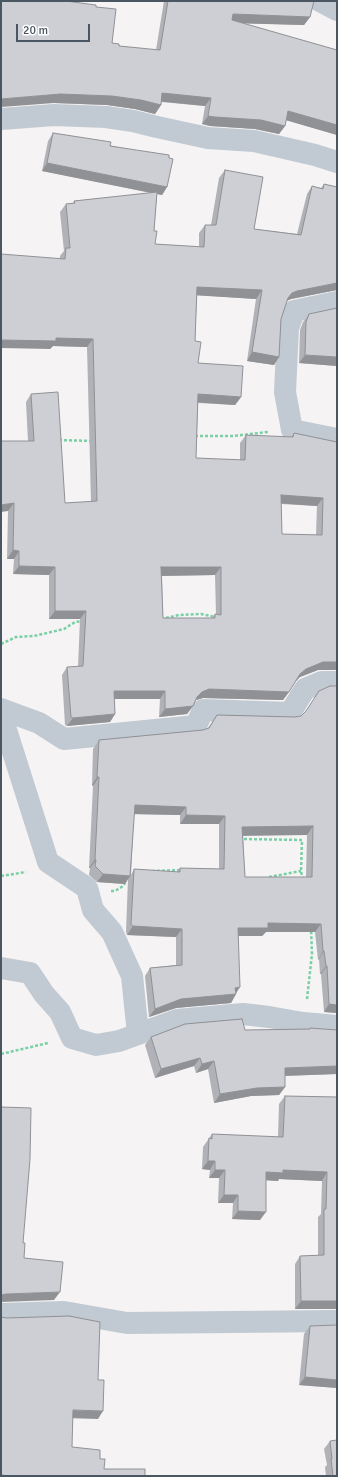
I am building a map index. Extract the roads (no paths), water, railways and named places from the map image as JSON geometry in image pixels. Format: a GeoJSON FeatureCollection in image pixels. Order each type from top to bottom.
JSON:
{"type":"FeatureCollection","features":[{"type":"Feature","properties":{"kind":"street"},"geometry":{"type":"LineString","coordinates":[[320,1],[337,9],[337,1]]}},
{"type":"Feature","properties":{"kind":"street"},"geometry":{"type":"LineString","coordinates":[[1,119],[54,115],[106,117],[133,121],[208,138],[254,141],[315,155],[337,162]]}},
{"type":"Feature","properties":{"kind":"street"},"geometry":{"type":"LineString","coordinates":[[337,302],[294,311],[288,328],[285,392],[292,430],[337,439]]}},
{"type":"Feature","properties":{"kind":"street"},"geometry":{"type":"LineString","coordinates":[[1,709],[39,723],[64,739],[196,726],[203,710],[290,713],[304,690],[322,682],[337,682]]}},
{"type":"Feature","properties":{"kind":"street"},"geometry":{"type":"LineString","coordinates":[[1,714],[48,862],[87,888],[94,910],[112,932],[132,976],[138,1034]]}},
{"type":"Feature","properties":{"kind":"street"},"geometry":{"type":"LineString","coordinates":[[1,968],[30,973],[44,994],[60,1012],[72,1038],[96,1045],[120,1041],[177,1020],[243,1014],[303,1023],[337,1026]]}},
{"type":"Feature","properties":{"kind":"street"},"geometry":{"type":"LineString","coordinates":[[1,1314],[64,1312],[127,1323],[337,1321]]}}]}
